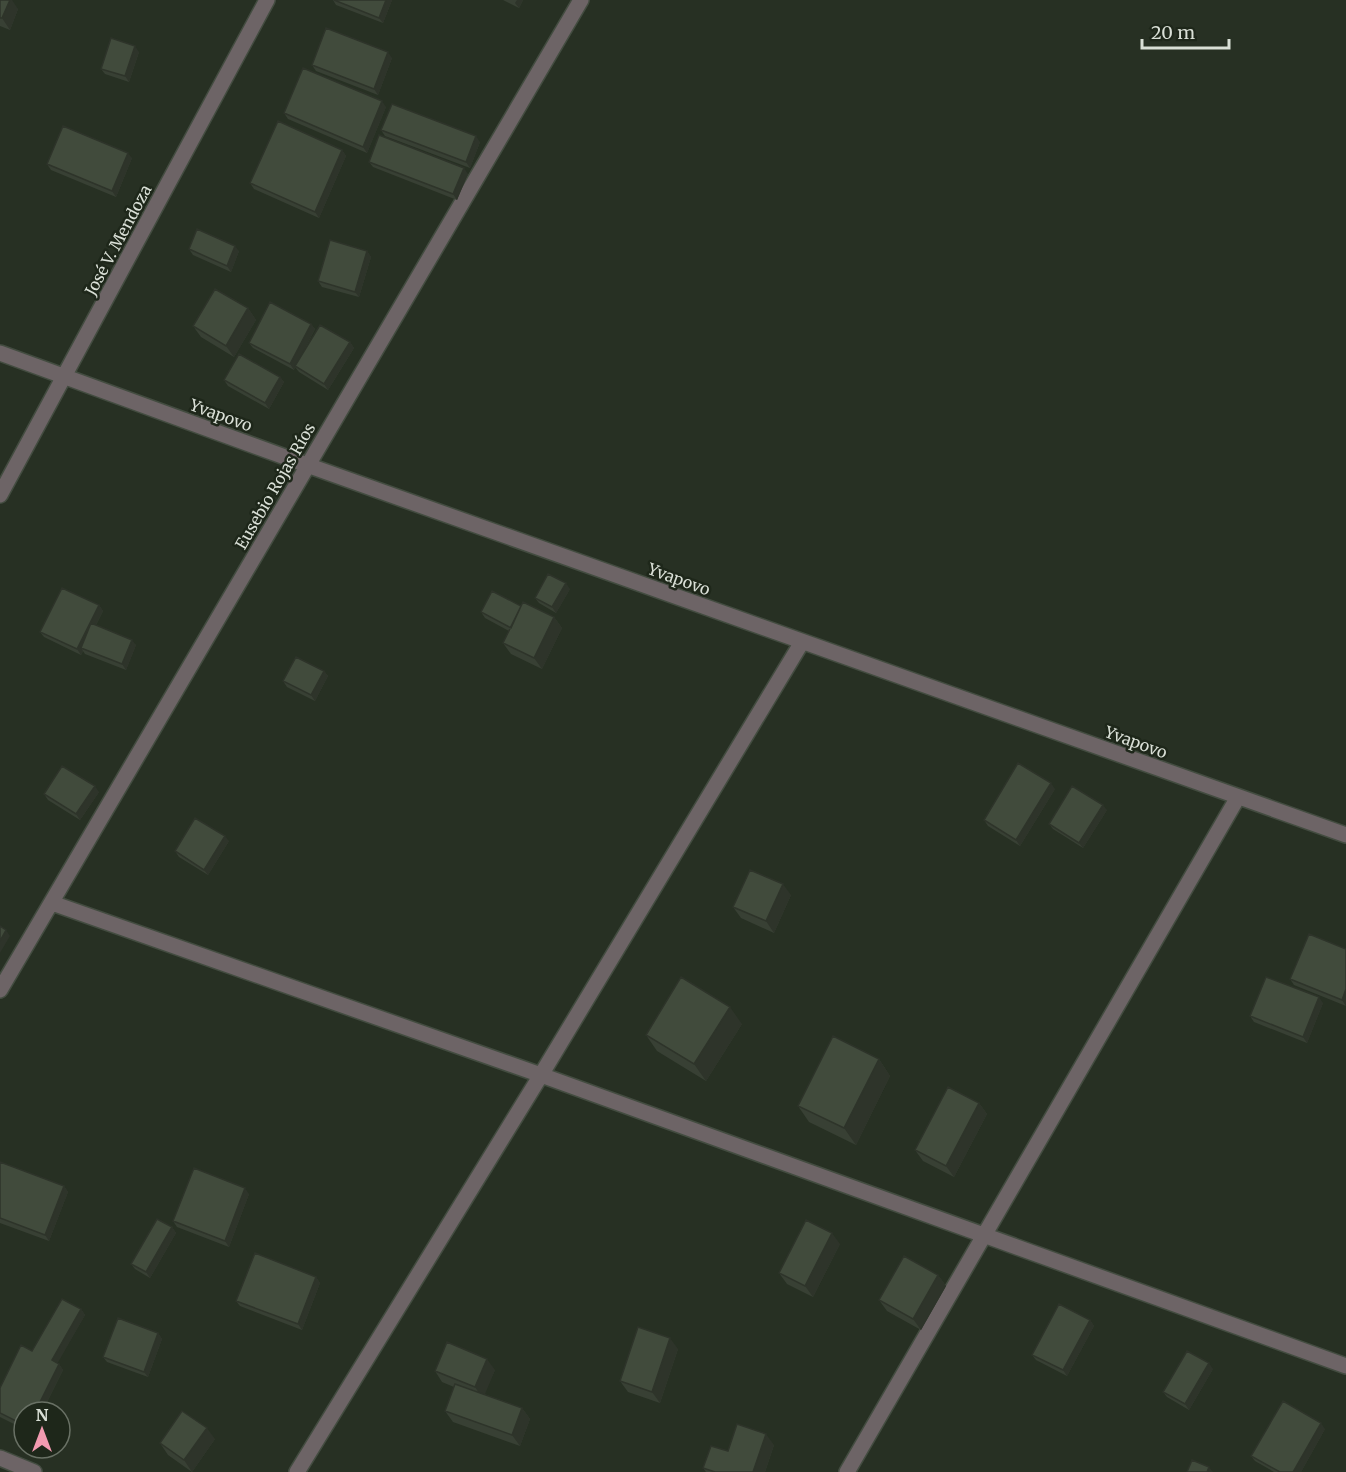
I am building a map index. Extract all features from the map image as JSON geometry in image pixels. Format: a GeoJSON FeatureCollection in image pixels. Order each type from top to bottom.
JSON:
{"type":"FeatureCollection","features":[{"type":"Feature","properties":{"kind":"street","name":"José V. Mendoza"},"geometry":{"type":"LineString","coordinates":[[0,495],[267,0]]}},
{"type":"Feature","properties":{"kind":"street","name":"Eusebio Rojas Ríos"},"geometry":{"type":"LineString","coordinates":[[0,990],[581,0]]}},
{"type":"Feature","properties":{"kind":"street","name":"Yvapovo"},"geometry":{"type":"LineString","coordinates":[[0,353],[307,465],[1346,835]]}},
{"type":"Feature","properties":{"kind":"street"},"geometry":{"type":"LineString","coordinates":[[297,1472],[541,1075],[802,642]]}},
{"type":"Feature","properties":{"kind":"street"},"geometry":{"type":"LineString","coordinates":[[847,1472],[1238,797]]}},
{"type":"Feature","properties":{"kind":"street"},"geometry":{"type":"LineString","coordinates":[[52,903],[541,1075],[1346,1366]]}},
{"type":"Feature","properties":{"kind":"street"},"geometry":{"type":"LineString","coordinates":[[0,1458],[34,1472]]}},
{"type":"Feature","properties":{"kind":"building"},"geometry":{"type":"Polygon","coordinates":[[[0,0],[10,0],[2,18],[0,18],[0,0]]]}},
{"type":"Feature","properties":{"kind":"building"},"geometry":{"type":"Polygon","coordinates":[[[334,0],[386,0],[379,18],[334,0]]]}},
{"type":"Feature","properties":{"kind":"building"},"geometry":{"type":"Polygon","coordinates":[[[326,28],[388,52],[374,89],[312,65],[326,28]]]}},
{"type":"Feature","properties":{"kind":"building"},"geometry":{"type":"Polygon","coordinates":[[[111,38],[135,46],[125,76],[101,69],[111,38]]]}},
{"type":"Feature","properties":{"kind":"building"},"geometry":{"type":"Polygon","coordinates":[[[303,68],[382,101],[363,147],[284,113],[303,68]]]}},
{"type":"Feature","properties":{"kind":"building"},"geometry":{"type":"Polygon","coordinates":[[[392,104],[476,136],[466,162],[381,130],[392,104]]]}},
{"type":"Feature","properties":{"kind":"building"},"geometry":{"type":"Polygon","coordinates":[[[278,121],[342,150],[315,212],[250,183],[278,121]]]}},
{"type":"Feature","properties":{"kind":"building"},"geometry":{"type":"Polygon","coordinates":[[[63,126],[128,153],[112,191],[47,164],[63,126]]]}},
{"type":"Feature","properties":{"kind":"building"},"geometry":{"type":"Polygon","coordinates":[[[379,135],[464,168],[453,194],[369,162],[379,135]]]}},
{"type":"Feature","properties":{"kind":"building"},"geometry":{"type":"Polygon","coordinates":[[[197,229],[235,246],[227,266],[189,249],[197,229]]]}},
{"type":"Feature","properties":{"kind":"building"},"geometry":{"type":"Polygon","coordinates":[[[330,240],[367,251],[355,292],[318,281],[330,240]]]}},
{"type":"Feature","properties":{"kind":"building"},"geometry":{"type":"Polygon","coordinates":[[[215,289],[248,308],[226,346],[193,326],[215,289]]]}},
{"type":"Feature","properties":{"kind":"building"},"geometry":{"type":"Polygon","coordinates":[[[270,302],[311,324],[290,364],[249,343],[270,302]]]}},
{"type":"Feature","properties":{"kind":"building"},"geometry":{"type":"Polygon","coordinates":[[[320,325],[350,342],[324,384],[295,366],[320,325]]]}},
{"type":"Feature","properties":{"kind":"building"},"geometry":{"type":"Polygon","coordinates":[[[239,354],[280,377],[265,403],[224,380],[239,354]]]}},
{"type":"Feature","properties":{"kind":"building"},"geometry":{"type":"Polygon","coordinates":[[[548,574],[566,583],[552,607],[535,598],[548,574]]]}},
{"type":"Feature","properties":{"kind":"building"},"geometry":{"type":"Polygon","coordinates":[[[62,588],[99,605],[77,649],[40,632],[62,588]]]}},
{"type":"Feature","properties":{"kind":"building"},"geometry":{"type":"Polygon","coordinates":[[[492,591],[521,606],[511,628],[481,612],[492,591]]]}},
{"type":"Feature","properties":{"kind":"building"},"geometry":{"type":"Polygon","coordinates":[[[523,602],[554,617],[534,658],[503,643],[523,602]]]}},
{"type":"Feature","properties":{"kind":"building"},"geometry":{"type":"Polygon","coordinates":[[[91,623],[132,640],[122,664],[81,648],[91,623]]]}},
{"type":"Feature","properties":{"kind":"building"},"geometry":{"type":"Polygon","coordinates":[[[296,657],[324,671],[311,695],[283,681],[296,657]]]}},
{"type":"Feature","properties":{"kind":"building"},"geometry":{"type":"Polygon","coordinates":[[[1018,763],[1051,783],[1016,840],[984,820],[1018,763]]]}},
{"type":"Feature","properties":{"kind":"building"},"geometry":{"type":"Polygon","coordinates":[[[62,766],[95,786],[76,814],[44,794],[62,766]]]}},
{"type":"Feature","properties":{"kind":"building"},"geometry":{"type":"Polygon","coordinates":[[[1072,786],[1103,805],[1079,843],[1049,824],[1072,786]]]}},
{"type":"Feature","properties":{"kind":"building"},"geometry":{"type":"Polygon","coordinates":[[[195,818],[225,836],[204,870],[175,851],[195,818]]]}},
{"type":"Feature","properties":{"kind":"building"},"geometry":{"type":"Polygon","coordinates":[[[750,870],[783,884],[766,921],[733,907],[750,870]]]}},
{"type":"Feature","properties":{"kind":"building"},"geometry":{"type":"Polygon","coordinates":[[[0,926],[6,930],[0,941],[0,926]]]}},
{"type":"Feature","properties":{"kind":"building"},"geometry":{"type":"Polygon","coordinates":[[[1309,934],[1346,949],[1346,989],[1342,1000],[1290,979],[1309,934]]]}},
{"type":"Feature","properties":{"kind":"building"},"geometry":{"type":"Polygon","coordinates":[[[681,977],[730,1007],[694,1064],[646,1035],[681,977]]]}},
{"type":"Feature","properties":{"kind":"building"},"geometry":{"type":"Polygon","coordinates":[[[1266,977],[1319,997],[1303,1037],[1250,1016],[1266,977]]]}},
{"type":"Feature","properties":{"kind":"building"},"geometry":{"type":"Polygon","coordinates":[[[833,1036],[879,1059],[844,1128],[798,1106],[833,1036]]]}},
{"type":"Feature","properties":{"kind":"building"},"geometry":{"type":"Polygon","coordinates":[[[948,1087],[979,1103],[946,1166],[915,1150],[948,1087]]]}},
{"type":"Feature","properties":{"kind":"building"},"geometry":{"type":"Polygon","coordinates":[[[0,1162],[64,1186],[45,1235],[0,1218],[0,1162]]]}},
{"type":"Feature","properties":{"kind":"building"},"geometry":{"type":"Polygon","coordinates":[[[194,1168],[245,1188],[225,1241],[173,1221],[194,1168]]]}},
{"type":"Feature","properties":{"kind":"building"},"geometry":{"type":"Polygon","coordinates":[[[157,1219],[172,1227],[146,1272],[131,1264],[157,1219]]]}},
{"type":"Feature","properties":{"kind":"building"},"geometry":{"type":"Polygon","coordinates":[[[806,1220],[832,1233],[805,1286],[779,1273],[806,1220]]]}},
{"type":"Feature","properties":{"kind":"building"},"geometry":{"type":"Polygon","coordinates":[[[255,1253],[316,1277],[298,1324],[236,1301],[255,1253]]]}},
{"type":"Feature","properties":{"kind":"building"},"geometry":{"type":"Polygon","coordinates":[[[904,1256],[938,1275],[913,1319],[879,1300],[904,1256]]]}},
{"type":"Feature","properties":{"kind":"building"},"geometry":{"type":"Polygon","coordinates":[[[62,1299],[81,1309],[52,1360],[59,1364],[41,1400],[12,1400],[12,1419],[0,1413],[0,1388],[21,1345],[32,1351],[62,1299]]]}},
{"type":"Feature","properties":{"kind":"building"},"geometry":{"type":"Polygon","coordinates":[[[1059,1304],[1090,1320],[1063,1370],[1032,1355],[1059,1304]]]}},
{"type":"Feature","properties":{"kind":"building"},"geometry":{"type":"Polygon","coordinates":[[[118,1318],[158,1333],[144,1372],[103,1357],[118,1318]]]}},
{"type":"Feature","properties":{"kind":"building"},"geometry":{"type":"Polygon","coordinates":[[[638,1327],[670,1338],[652,1392],[620,1381],[638,1327]]]}},
{"type":"Feature","properties":{"kind":"building"},"geometry":{"type":"Polygon","coordinates":[[[447,1342],[487,1359],[475,1387],[435,1371],[447,1342]]]}},
{"type":"Feature","properties":{"kind":"building"},"geometry":{"type":"Polygon","coordinates":[[[1187,1351],[1209,1363],[1185,1404],[1163,1392],[1187,1351]]]}},
{"type":"Feature","properties":{"kind":"building"},"geometry":{"type":"Polygon","coordinates":[[[455,1384],[522,1408],[512,1435],[445,1411],[455,1384]]]}},
{"type":"Feature","properties":{"kind":"building"},"geometry":{"type":"Polygon","coordinates":[[[1283,1401],[1321,1423],[1293,1472],[1280,1472],[1251,1456],[1283,1401]]]}},
{"type":"Feature","properties":{"kind":"building"},"geometry":{"type":"Polygon","coordinates":[[[182,1411],[207,1428],[184,1460],[160,1443],[182,1411]]]}},
{"type":"Feature","properties":{"kind":"building"},"geometry":{"type":"Polygon","coordinates":[[[737,1424],[766,1434],[753,1472],[715,1472],[703,1468],[711,1446],[728,1451],[737,1424]]]}},
{"type":"Feature","properties":{"kind":"building"},"geometry":{"type":"Polygon","coordinates":[[[1192,1460],[1209,1467],[1207,1472],[1187,1472],[1192,1460]]]}}]}
